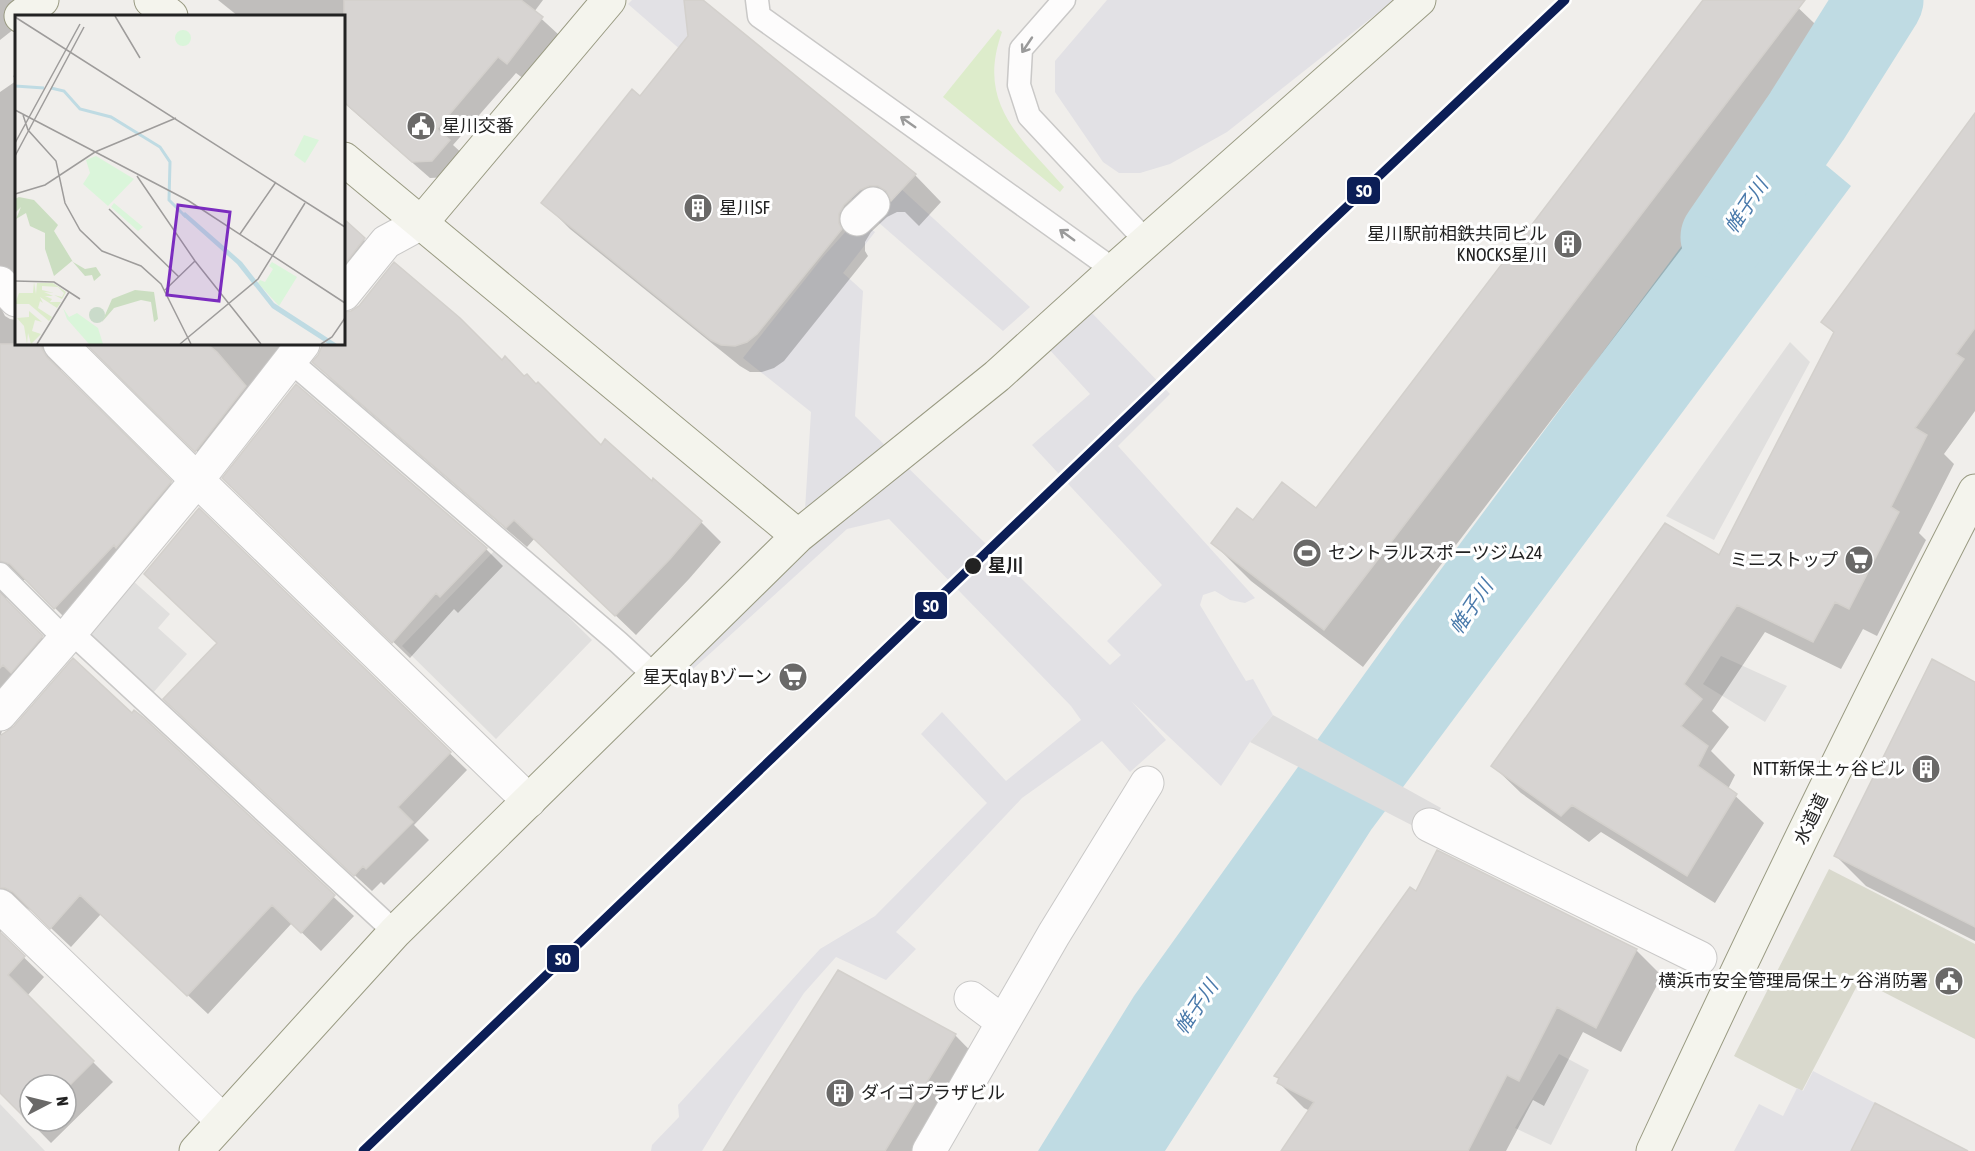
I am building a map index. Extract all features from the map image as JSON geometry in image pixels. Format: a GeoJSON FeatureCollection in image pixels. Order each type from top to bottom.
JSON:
{"type":"FeatureCollection","features":[{"type":"Feature","properties":{"kind":"street"},"geometry":{"type":"LineString","coordinates":[[22,15],[42,0]]}},
{"type":"Feature","properties":{"kind":"street"},"geometry":{"type":"LineString","coordinates":[[151,0],[170,15]]}},
{"type":"Feature","properties":{"kind":"street"},"geometry":{"type":"LineString","coordinates":[[196,1151],[395,932],[798,536],[998,376],[1419,0]]}},
{"type":"Feature","properties":{"kind":"street"},"geometry":{"type":"LineString","coordinates":[[345,293],[386,242],[421,223],[595,5]]}},
{"type":"Feature","properties":{"kind":"street"},"geometry":{"type":"LineString","coordinates":[[0,32],[15,21]]}},
{"type":"Feature","properties":{"kind":"street"},"geometry":{"type":"LineString","coordinates":[[345,160],[798,536]]}},
{"type":"Feature","properties":{"kind":"street"},"geometry":{"type":"LineString","coordinates":[[0,283],[15,299]]}},
{"type":"Feature","properties":{"kind":"street"},"geometry":{"type":"LineString","coordinates":[[61,345],[529,801]]}},
{"type":"Feature","properties":{"kind":"street"},"geometry":{"type":"LineString","coordinates":[[0,714],[197,480],[296,352]]}},
{"type":"Feature","properties":{"kind":"street","name":"水道道"},"geometry":{"type":"LineString","coordinates":[[1653,1151],[1713,1022],[1900,638],[1975,491]]}},
{"type":"Feature","properties":{"kind":"street"},"geometry":{"type":"LineString","coordinates":[[929,1151],[1054,934],[1147,783]]}},
{"type":"Feature","properties":{"kind":"street"},"geometry":{"type":"LineString","coordinates":[[1430,825],[1700,958]]}},
{"type":"Feature","properties":{"kind":"street"},"geometry":{"type":"LineString","coordinates":[[0,906],[223,1122]]}},
{"type":"Feature","properties":{"kind":"street"},"geometry":{"type":"LineString","coordinates":[[971,998],[1003,1022]]}},
{"type":"Feature","properties":{"kind":"lane"},"geometry":{"type":"LineString","coordinates":[[757,0],[759,16],[1114,270]]}},
{"type":"Feature","properties":{"kind":"lane"},"geometry":{"type":"LineString","coordinates":[[1064,0],[1021,49],[1018,85],[1029,116],[1147,242]]}},
{"type":"Feature","properties":{"kind":"lane"},"geometry":{"type":"LineString","coordinates":[[296,352],[655,676]]}},
{"type":"Feature","properties":{"kind":"lane"},"geometry":{"type":"LineString","coordinates":[[0,574],[395,932]]}},
{"type":"Feature","properties":{"kind":"shaded area"},"geometry":{"type":"Polygon","coordinates":[[[632,0],[695,0],[1030,307],[1003,331],[628,4],[632,0]]]}},
{"type":"Feature","properties":{"kind":"shaded area"},"geometry":{"type":"Polygon","coordinates":[[[1107,0],[1394,0],[1227,132],[1170,164],[1140,173],[1119,173],[1103,162],[1055,92],[1055,61],[1107,0]]]}},
{"type":"Feature","properties":{"kind":"shaded area"},"geometry":{"type":"Polygon","coordinates":[[[857,219],[875,232],[843,273],[863,291],[855,416],[1110,665],[1121,655],[1107,641],[1162,585],[1032,445],[1090,394],[1048,348],[1090,311],[1170,394],[1118,446],[1255,598],[1245,603],[1230,600],[1215,591],[1203,595],[1200,605],[1246,681],[1253,679],[1273,715],[1250,742],[1221,786],[1131,701],[1166,740],[1130,772],[1102,741],[1022,798],[896,932],[916,949],[886,980],[836,957],[804,993],[702,1151],[651,1151],[652,1145],[679,1117],[678,1105],[820,949],[875,916],[987,803],[921,734],[942,712],[1006,781],[1081,720],[1071,706],[889,519],[847,529],[682,679],[662,655],[805,510],[811,412],[743,358],[822,258],[857,219]]]}},
{"type":"Feature","properties":{"kind":"shaded area"},"geometry":{"type":"Polygon","coordinates":[[[1790,342],[1810,362],[1714,540],[1666,516],[1790,342]]]}},
{"type":"Feature","properties":{"kind":"shaded area"},"geometry":{"type":"Polygon","coordinates":[[[498,547],[592,640],[496,739],[402,646],[498,547]]]}},
{"type":"Feature","properties":{"kind":"shaded area"},"geometry":{"type":"Polygon","coordinates":[[[132,580],[170,614],[158,628],[187,654],[152,694],[85,633],[132,580]]]}},
{"type":"Feature","properties":{"kind":"shaded area"},"geometry":{"type":"Polygon","coordinates":[[[1721,656],[1787,686],[1765,722],[1703,684],[1721,656]]]}},
{"type":"Feature","properties":{"kind":"shaded area"},"geometry":{"type":"Polygon","coordinates":[[[1829,869],[1975,944],[1975,1039],[1860,980],[1802,1091],[1734,1056],[1829,869]]]}},
{"type":"Feature","properties":{"kind":"shaded area"},"geometry":{"type":"Polygon","coordinates":[[[1559,1054],[1589,1070],[1551,1145],[1515,1128],[1559,1054]]]}},
{"type":"Feature","properties":{"kind":"shaded area"},"geometry":{"type":"Polygon","coordinates":[[[1813,1071],[1875,1103],[1851,1151],[1734,1151],[1759,1104],[1783,1116],[1797,1088],[1803,1091],[1813,1071]]]}},
{"type":"Feature","properties":{"kind":"shaded area"},"geometry":{"type":"Polygon","coordinates":[[[0,1104],[18,1123],[18,1133],[28,1133],[45,1151],[0,1151],[0,1104]]]}},
{"type":"Feature","properties":{"kind":"green space"},"geometry":{"type":"Polygon","coordinates":[[[998,29],[1002,32],[995,57],[995,80],[999,100],[1018,135],[1064,187],[1060,192],[943,97],[998,29]]]}},
{"type":"Feature","properties":{"kind":"water"},"geometry":{"type":"Polygon","coordinates":[[[1774,122],[1851,186],[1371,830],[1165,1151],[1038,1151],[1134,996],[1401,623],[1774,122]]]}},
{"type":"Feature","properties":{"kind":"pier"},"geometry":{"type":"Polygon","coordinates":[[[1273,715],[1441,808],[1425,832],[1250,742],[1273,715]]]}},
{"type":"Feature","properties":{"kind":"building"},"geometry":{"type":"Polygon","coordinates":[[[344,0],[521,0],[543,17],[507,64],[498,57],[437,129],[450,140],[432,161],[412,162],[345,103],[344,0]]]}},
{"type":"Feature","properties":{"kind":"building","name":"星川SF"},"geometry":{"type":"Polygon","coordinates":[[[684,0],[703,0],[916,174],[891,201],[886,191],[878,186],[869,186],[860,190],[844,205],[839,214],[842,229],[757,334],[747,342],[735,346],[721,345],[711,340],[541,203],[632,89],[640,96],[688,36],[684,0]]]}},
{"type":"Feature","properties":{"kind":"building","name":"星川駅前相鉄共同ビル KNOCKS星川"},"geometry":{"type":"Polygon","coordinates":[[[1703,0],[1805,0],[1324,630],[1211,543],[1237,508],[1253,520],[1282,482],[1316,508],[1703,0]]]}},
{"type":"Feature","properties":{"kind":"building"},"geometry":{"type":"Polygon","coordinates":[[[1975,113],[1975,328],[1956,354],[1964,359],[1915,428],[1927,435],[1891,507],[1899,512],[1849,609],[1835,602],[1813,642],[1737,605],[1684,684],[1702,699],[1681,726],[1708,746],[1698,766],[1737,794],[1687,876],[1572,805],[1561,816],[1491,766],[1665,523],[1719,555],[1834,332],[1821,322],[1975,113]]]}},
{"type":"Feature","properties":{"kind":"building"},"geometry":{"type":"Polygon","coordinates":[[[345,220],[365,238],[345,264],[345,220]]]}},
{"type":"Feature","properties":{"kind":"building"},"geometry":{"type":"Polygon","coordinates":[[[394,262],[460,318],[502,360],[505,356],[524,376],[527,374],[536,384],[538,382],[601,445],[605,439],[702,521],[670,559],[615,616],[514,520],[506,528],[312,362],[323,345],[345,345],[345,312],[359,306],[394,262]]]}},
{"type":"Feature","properties":{"kind":"building"},"geometry":{"type":"Polygon","coordinates":[[[0,344],[42,345],[47,357],[172,481],[116,548],[114,545],[54,609],[10,564],[0,561],[0,344]]]}},
{"type":"Feature","properties":{"kind":"building"},"geometry":{"type":"Polygon","coordinates":[[[87,345],[208,345],[217,352],[246,386],[195,452],[87,345]]]}},
{"type":"Feature","properties":{"kind":"building"},"geometry":{"type":"Polygon","coordinates":[[[296,384],[487,548],[440,597],[436,593],[392,643],[222,478],[296,384]]]}},
{"type":"Feature","properties":{"kind":"building"},"geometry":{"type":"Polygon","coordinates":[[[199,508],[451,752],[398,807],[413,822],[366,869],[363,866],[354,876],[163,699],[217,643],[144,574],[199,508]]]}},
{"type":"Feature","properties":{"kind":"building"},"geometry":{"type":"Polygon","coordinates":[[[0,593],[43,636],[11,673],[3,665],[0,668],[0,593]]]}},
{"type":"Feature","properties":{"kind":"building"},"geometry":{"type":"Polygon","coordinates":[[[73,658],[132,713],[134,710],[144,718],[335,895],[301,933],[272,905],[187,996],[80,895],[50,929],[13,892],[0,888],[0,736],[14,726],[73,658]]]}},
{"type":"Feature","properties":{"kind":"building","name":"NTT新保土ヶ谷ビル"},"geometry":{"type":"Polygon","coordinates":[[[1932,659],[1975,682],[1975,927],[1834,856],[1932,659]]]}},
{"type":"Feature","properties":{"kind":"building"},"geometry":{"type":"Polygon","coordinates":[[[1437,850],[1637,949],[1596,1028],[1557,1007],[1519,1081],[1507,1075],[1468,1151],[1281,1151],[1314,1102],[1277,1083],[1279,1078],[1274,1076],[1410,887],[1416,891],[1437,850]]]}},
{"type":"Feature","properties":{"kind":"building"},"geometry":{"type":"Polygon","coordinates":[[[0,932],[25,956],[8,975],[94,1061],[78,1077],[78,1073],[18,1073],[18,1111],[0,1093],[0,932]]]}},
{"type":"Feature","properties":{"kind":"building","name":"ダイゴプラザビル"},"geometry":{"type":"Polygon","coordinates":[[[838,970],[956,1034],[885,1151],[723,1151],[838,970]]]}},
{"type":"Feature","properties":{"kind":"building"},"geometry":{"type":"Polygon","coordinates":[[[1875,1103],[1968,1151],[1851,1151],[1875,1103]]]}},
{"type":"Feature","properties":{"kind":"waterway","name":"帷子川"},"geometry":{"type":"LineString","coordinates":[[1724,237],[1807,116],[1880,0]]}},
{"type":"Feature","properties":{"kind":"transit line","name":"SO"},"geometry":{"type":"LineString","coordinates":[[363,1151],[1319,233],[1565,0]]}},
{"type":"Feature","properties":{"kind":"place","name":"星川交番"},"geometry":{"type":"Point","coordinates":[421,126]}},
{"type":"Feature","properties":{"kind":"place","name":"星川SF"},"geometry":{"type":"Point","coordinates":[698,208]}},
{"type":"Feature","properties":{"kind":"place","name":"星川駅前相鉄共同ビル KNOCKS星川"},"geometry":{"type":"Point","coordinates":[1568,244]}},
{"type":"Feature","properties":{"kind":"place","name":"セントラルスポーツジム24"},"geometry":{"type":"Point","coordinates":[1307,553]}},
{"type":"Feature","properties":{"kind":"place","name":"ミニストップ"},"geometry":{"type":"Point","coordinates":[1859,560]}},
{"type":"Feature","properties":{"kind":"place","name":"星川"},"geometry":{"type":"Point","coordinates":[973,566]}},
{"type":"Feature","properties":{"kind":"place","name":"星天qlay Bゾーン"},"geometry":{"type":"Point","coordinates":[793,677]}},
{"type":"Feature","properties":{"kind":"place","name":"NTT新保土ヶ谷ビル"},"geometry":{"type":"Point","coordinates":[1926,769]}},
{"type":"Feature","properties":{"kind":"place","name":"横浜市安全管理局保土ヶ谷消防署"},"geometry":{"type":"Point","coordinates":[1949,981]}},
{"type":"Feature","properties":{"kind":"place","name":"ダイゴプラザビル"},"geometry":{"type":"Point","coordinates":[840,1093]}}]}
